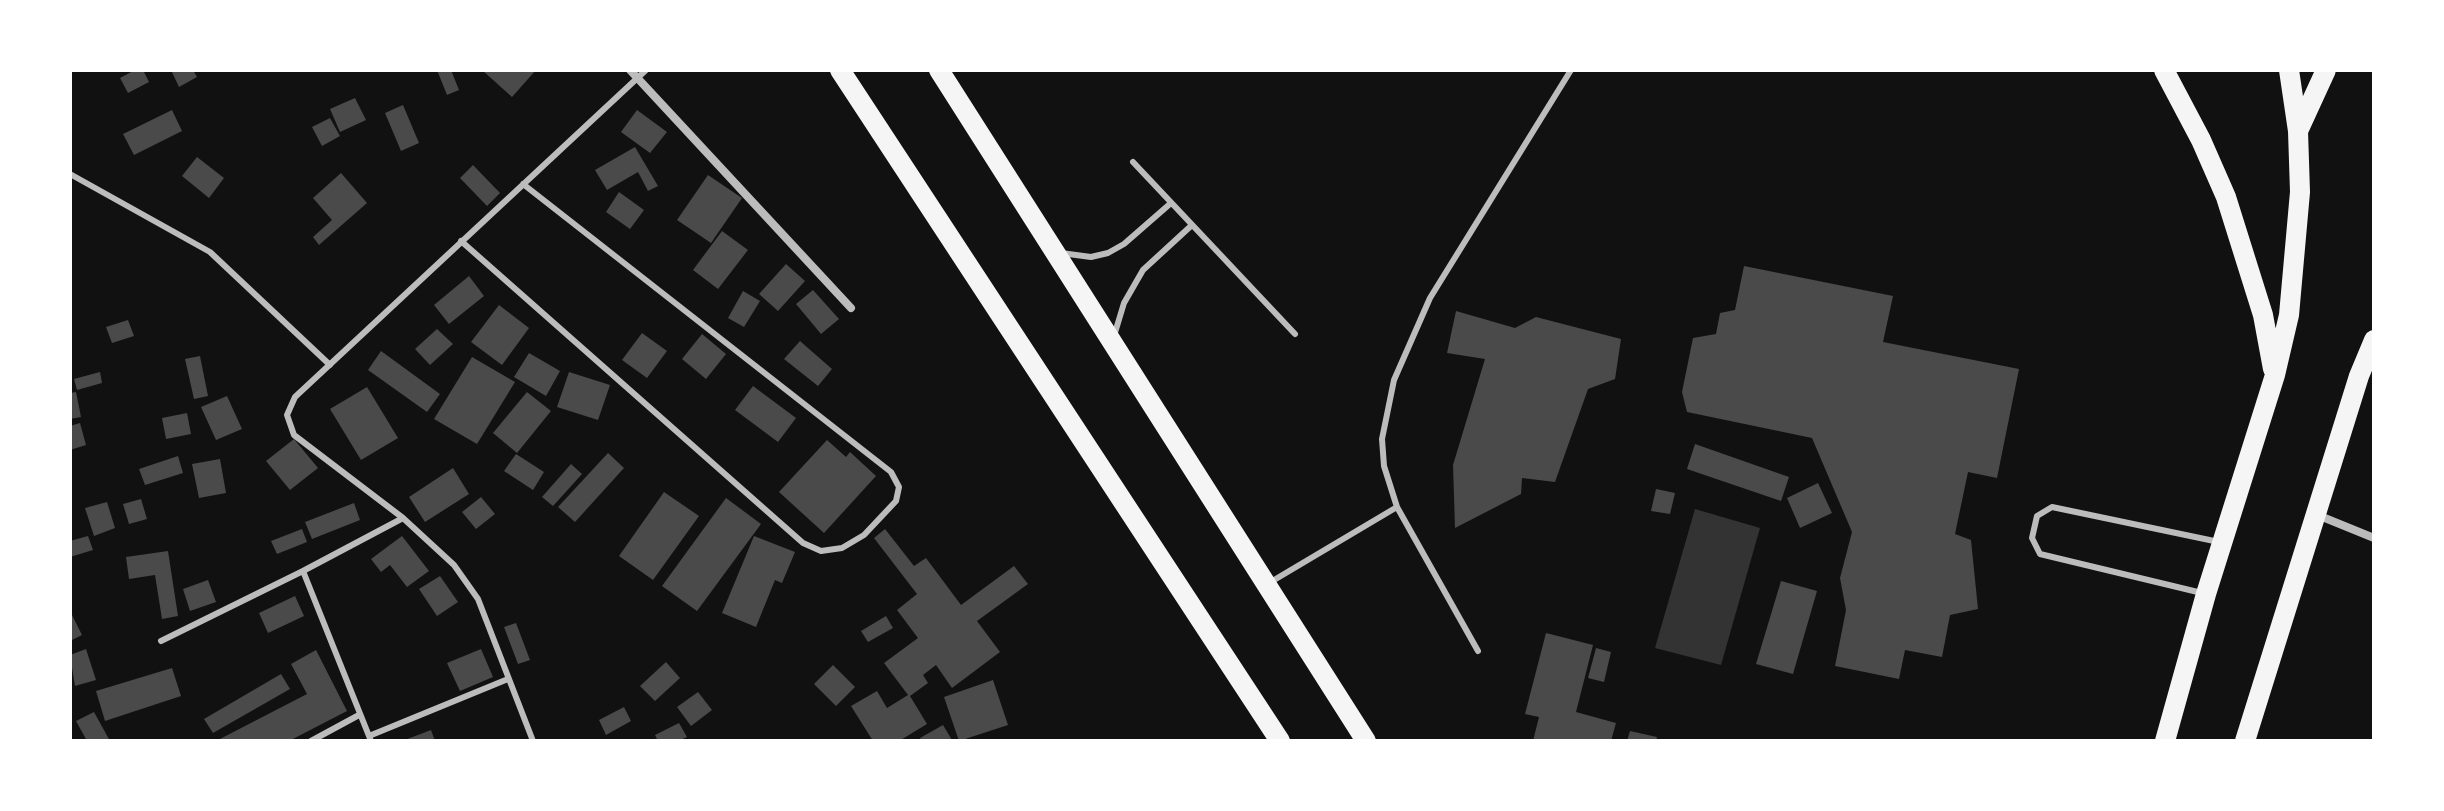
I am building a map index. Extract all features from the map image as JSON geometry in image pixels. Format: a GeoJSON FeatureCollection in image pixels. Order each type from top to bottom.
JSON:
{"type":"FeatureCollection","features":[{"type":"Feature","properties":{"kind":"main road"},"geometry":{"type":"LineString","coordinates":[[840,70],[1280,741]]}},
{"type":"Feature","properties":{"kind":"main road"},"geometry":{"type":"LineString","coordinates":[[939,70],[1366,741]]}},
{"type":"Feature","properties":{"kind":"main road"},"geometry":{"type":"LineString","coordinates":[[2164,70],[2201,140],[2226,197],[2259,300],[2275,375]]}},
{"type":"Feature","properties":{"kind":"main road"},"geometry":{"type":"LineString","coordinates":[[2165,741],[2206,594],[2275,375],[2289,315],[2297,254],[2298,131],[2289,70]]}},
{"type":"Feature","properties":{"kind":"main road"},"geometry":{"type":"LineString","coordinates":[[2298,131],[2326,70]]}},
{"type":"Feature","properties":{"kind":"main road"},"geometry":{"type":"LineString","coordinates":[[2245,741],[2315,514],[2374,340]]}},
{"type":"Feature","properties":{"kind":"street"},"geometry":{"type":"LineString","coordinates":[[630,70],[851,308]]}},
{"type":"Feature","properties":{"kind":"street"},"geometry":{"type":"LineString","coordinates":[[2315,514],[2374,538]]}},
{"type":"Feature","properties":{"kind":"lane"},"geometry":{"type":"LineString","coordinates":[[533,741],[478,599],[454,565],[403,518],[294,435],[287,415],[295,397],[646,70]]}},
{"type":"Feature","properties":{"kind":"lane"},"geometry":{"type":"LineString","coordinates":[[1478,651],[1397,507],[1384,466],[1382,439],[1394,380],[1430,298],[1571,70]]}},
{"type":"Feature","properties":{"kind":"lane"},"geometry":{"type":"LineString","coordinates":[[1133,162],[1295,334]]}},
{"type":"Feature","properties":{"kind":"lane"},"geometry":{"type":"LineString","coordinates":[[70,174],[210,252],[330,365]]}},
{"type":"Feature","properties":{"kind":"lane"},"geometry":{"type":"LineString","coordinates":[[461,241],[608,375],[803,543],[821,551],[842,548],[864,535],[896,501],[899,487],[891,472],[523,184]]}},
{"type":"Feature","properties":{"kind":"lane"},"geometry":{"type":"LineString","coordinates":[[1054,251],[1072,256],[1108,253],[1124,244],[1171,203]]}},
{"type":"Feature","properties":{"kind":"lane"},"geometry":{"type":"LineString","coordinates":[[1113,344],[1116,322],[1132,285],[1143,270],[1192,225]]}},
{"type":"Feature","properties":{"kind":"lane"},"geometry":{"type":"LineString","coordinates":[[1266,585],[1397,507]]}},
{"type":"Feature","properties":{"kind":"lane"},"geometry":{"type":"LineString","coordinates":[[2206,594],[2040,554],[2032,538],[2037,516],[2052,507],[2222,542]]}},
{"type":"Feature","properties":{"kind":"lane"},"geometry":{"type":"LineString","coordinates":[[161,641],[403,518]]}},
{"type":"Feature","properties":{"kind":"lane"},"geometry":{"type":"LineString","coordinates":[[303,571],[370,739],[508,679]]}},
{"type":"Feature","properties":{"kind":"lane"},"geometry":{"type":"LineString","coordinates":[[311,741],[359,715]]}},
{"type":"Feature","properties":{"kind":"shaded area"},"geometry":{"type":"Polygon","coordinates":[[[1695,509],[1760,528],[1721,665],[1655,648],[1695,509]]]}},
{"type":"Feature","properties":{"kind":"building"},"geometry":{"type":"Polygon","coordinates":[[[135,70],[143,70],[149,82],[128,93],[120,78],[135,70]]]}},
{"type":"Feature","properties":{"kind":"building"},"geometry":{"type":"Polygon","coordinates":[[[171,70],[193,70],[197,77],[179,87],[171,70]]]}},
{"type":"Feature","properties":{"kind":"building"},"geometry":{"type":"Polygon","coordinates":[[[437,70],[451,70],[459,90],[447,95],[437,70]]]}},
{"type":"Feature","properties":{"kind":"building"},"geometry":{"type":"Polygon","coordinates":[[[482,70],[536,70],[512,97],[482,70]]]}},
{"type":"Feature","properties":{"kind":"building"},"geometry":{"type":"Polygon","coordinates":[[[355,98],[366,120],[340,132],[330,109],[355,98]]]}},
{"type":"Feature","properties":{"kind":"building"},"geometry":{"type":"Polygon","coordinates":[[[403,105],[419,143],[401,151],[385,113],[403,105]]]}},
{"type":"Feature","properties":{"kind":"building"},"geometry":{"type":"Polygon","coordinates":[[[172,110],[182,131],[134,155],[123,134],[172,110]]]}},
{"type":"Feature","properties":{"kind":"building"},"geometry":{"type":"Polygon","coordinates":[[[637,110],[667,132],[650,153],[621,132],[637,110]]]}},
{"type":"Feature","properties":{"kind":"building"},"geometry":{"type":"Polygon","coordinates":[[[330,118],[340,136],[322,146],[312,127],[330,118]]]}},
{"type":"Feature","properties":{"kind":"building"},"geometry":{"type":"Polygon","coordinates":[[[635,147],[658,186],[648,191],[638,172],[607,190],[595,170],[635,147]]]}},
{"type":"Feature","properties":{"kind":"building"},"geometry":{"type":"Polygon","coordinates":[[[197,157],[224,178],[209,198],[182,176],[197,157]]]}},
{"type":"Feature","properties":{"kind":"building"},"geometry":{"type":"Polygon","coordinates":[[[473,165],[500,193],[487,206],[460,178],[473,165]]]}},
{"type":"Feature","properties":{"kind":"building"},"geometry":{"type":"Polygon","coordinates":[[[341,173],[367,203],[319,245],[313,237],[332,220],[313,198],[341,173]]]}},
{"type":"Feature","properties":{"kind":"building"},"geometry":{"type":"Polygon","coordinates":[[[708,175],[742,198],[711,243],[677,220],[708,175]]]}},
{"type":"Feature","properties":{"kind":"building"},"geometry":{"type":"Polygon","coordinates":[[[619,192],[644,210],[630,229],[606,212],[619,192]]]}},
{"type":"Feature","properties":{"kind":"building"},"geometry":{"type":"Polygon","coordinates":[[[722,231],[748,250],[718,289],[693,270],[722,231]]]}},
{"type":"Feature","properties":{"kind":"building"},"geometry":{"type":"Polygon","coordinates":[[[786,264],[805,281],[778,311],[759,294],[786,264]]]}},
{"type":"Feature","properties":{"kind":"building"},"geometry":{"type":"Polygon","coordinates":[[[1744,266],[1893,296],[1883,342],[2019,369],[1997,478],[1968,472],[1955,534],[1971,540],[1978,609],[1950,615],[1942,657],[1905,650],[1899,679],[1835,666],[1846,610],[1840,578],[1852,532],[1812,438],[1687,412],[1682,392],[1693,338],[1716,334],[1720,313],[1735,310],[1744,266]]]}},
{"type":"Feature","properties":{"kind":"building"},"geometry":{"type":"Polygon","coordinates":[[[469,276],[484,296],[449,324],[434,305],[469,276]]]}},
{"type":"Feature","properties":{"kind":"building"},"geometry":{"type":"Polygon","coordinates":[[[813,290],[839,319],[821,334],[796,304],[813,290]]]}},
{"type":"Feature","properties":{"kind":"building"},"geometry":{"type":"Polygon","coordinates":[[[743,291],[760,301],[744,327],[728,318],[743,291]]]}},
{"type":"Feature","properties":{"kind":"building"},"geometry":{"type":"Polygon","coordinates":[[[499,305],[529,328],[502,365],[471,342],[499,305]]]}},
{"type":"Feature","properties":{"kind":"building"},"geometry":{"type":"Polygon","coordinates":[[[1456,311],[1515,328],[1536,317],[1621,339],[1615,379],[1588,389],[1555,482],[1522,478],[1521,494],[1455,528],[1453,465],[1485,359],[1447,353],[1456,311]]]}},
{"type":"Feature","properties":{"kind":"building"},"geometry":{"type":"Polygon","coordinates":[[[128,320],[134,336],[112,343],[106,327],[128,320]]]}},
{"type":"Feature","properties":{"kind":"building"},"geometry":{"type":"Polygon","coordinates":[[[437,329],[453,344],[430,365],[415,349],[437,329]]]}},
{"type":"Feature","properties":{"kind":"building"},"geometry":{"type":"Polygon","coordinates":[[[642,333],[667,351],[647,378],[622,360],[642,333]]]}},
{"type":"Feature","properties":{"kind":"building"},"geometry":{"type":"Polygon","coordinates":[[[702,334],[726,354],[706,379],[682,359],[702,334]]]}},
{"type":"Feature","properties":{"kind":"building"},"geometry":{"type":"Polygon","coordinates":[[[800,341],[832,369],[818,386],[784,359],[800,341]]]}},
{"type":"Feature","properties":{"kind":"building"},"geometry":{"type":"Polygon","coordinates":[[[381,351],[440,394],[427,412],[368,370],[381,351]]]}},
{"type":"Feature","properties":{"kind":"building"},"geometry":{"type":"Polygon","coordinates":[[[529,353],[560,371],[546,396],[514,377],[529,353]]]}},
{"type":"Feature","properties":{"kind":"building"},"geometry":{"type":"Polygon","coordinates":[[[200,356],[208,396],[194,399],[185,359],[200,356]]]}},
{"type":"Feature","properties":{"kind":"building"},"geometry":{"type":"Polygon","coordinates":[[[472,357],[515,382],[477,444],[434,419],[472,357]]]}},
{"type":"Feature","properties":{"kind":"building"},"geometry":{"type":"Polygon","coordinates":[[[100,372],[102,383],[77,390],[74,379],[100,372]]]}},
{"type":"Feature","properties":{"kind":"building"},"geometry":{"type":"Polygon","coordinates":[[[569,372],[610,385],[598,420],[557,407],[569,372]]]}},
{"type":"Feature","properties":{"kind":"building"},"geometry":{"type":"Polygon","coordinates":[[[753,386],[796,418],[778,442],[735,410],[753,386]]]}},
{"type":"Feature","properties":{"kind":"building"},"geometry":{"type":"Polygon","coordinates":[[[367,387],[398,438],[361,460],[330,409],[367,387]]]}},
{"type":"Feature","properties":{"kind":"building"},"geometry":{"type":"Polygon","coordinates":[[[76,392],[81,417],[70,419],[70,393],[76,392]]]}},
{"type":"Feature","properties":{"kind":"building"},"geometry":{"type":"Polygon","coordinates":[[[527,392],[551,411],[517,453],[493,433],[527,392]]]}},
{"type":"Feature","properties":{"kind":"building"},"geometry":{"type":"Polygon","coordinates":[[[227,396],[242,429],[216,440],[201,407],[227,396]]]}},
{"type":"Feature","properties":{"kind":"building"},"geometry":{"type":"Polygon","coordinates":[[[187,413],[191,434],[166,439],[162,418],[187,413]]]}},
{"type":"Feature","properties":{"kind":"building"},"geometry":{"type":"Polygon","coordinates":[[[80,423],[86,445],[70,450],[70,426],[80,423]]]}},
{"type":"Feature","properties":{"kind":"building"},"geometry":{"type":"Polygon","coordinates":[[[294,439],[318,468],[290,490],[266,461],[294,439]]]}},
{"type":"Feature","properties":{"kind":"building"},"geometry":{"type":"Polygon","coordinates":[[[827,440],[846,457],[850,452],[876,476],[824,533],[779,492],[827,440]]]}},
{"type":"Feature","properties":{"kind":"building"},"geometry":{"type":"Polygon","coordinates":[[[1695,444],[1789,477],[1781,501],[1687,469],[1695,444]]]}},
{"type":"Feature","properties":{"kind":"building"},"geometry":{"type":"Polygon","coordinates":[[[608,453],[624,468],[575,522],[558,507],[608,453]]]}},
{"type":"Feature","properties":{"kind":"building"},"geometry":{"type":"Polygon","coordinates":[[[516,454],[544,472],[533,490],[504,471],[516,454]]]}},
{"type":"Feature","properties":{"kind":"building"},"geometry":{"type":"Polygon","coordinates":[[[178,456],[183,473],[145,485],[139,469],[178,456]]]}},
{"type":"Feature","properties":{"kind":"building"},"geometry":{"type":"Polygon","coordinates":[[[220,459],[226,493],[199,498],[192,464],[220,459]]]}},
{"type":"Feature","properties":{"kind":"building"},"geometry":{"type":"Polygon","coordinates":[[[571,464],[582,474],[553,506],[542,497],[571,464]]]}},
{"type":"Feature","properties":{"kind":"building"},"geometry":{"type":"Polygon","coordinates":[[[453,468],[469,494],[425,522],[409,497],[453,468]]]}},
{"type":"Feature","properties":{"kind":"building"},"geometry":{"type":"Polygon","coordinates":[[[1818,483],[1832,513],[1800,528],[1787,498],[1818,483]]]}},
{"type":"Feature","properties":{"kind":"building"},"geometry":{"type":"Polygon","coordinates":[[[1656,489],[1675,493],[1670,514],[1651,511],[1656,489]]]}},
{"type":"Feature","properties":{"kind":"building"},"geometry":{"type":"Polygon","coordinates":[[[664,492],[699,516],[653,580],[619,556],[664,492]]]}},
{"type":"Feature","properties":{"kind":"building"},"geometry":{"type":"Polygon","coordinates":[[[481,497],[495,514],[476,529],[462,512],[481,497]]]}},
{"type":"Feature","properties":{"kind":"building"},"geometry":{"type":"Polygon","coordinates":[[[726,498],[761,524],[697,611],[662,586],[726,498]]]}},
{"type":"Feature","properties":{"kind":"building"},"geometry":{"type":"Polygon","coordinates":[[[141,499],[147,519],[129,524],[123,504],[141,499]]]}},
{"type":"Feature","properties":{"kind":"building"},"geometry":{"type":"Polygon","coordinates":[[[107,502],[115,528],[94,536],[85,508],[107,502]]]}},
{"type":"Feature","properties":{"kind":"building"},"geometry":{"type":"Polygon","coordinates":[[[354,503],[360,520],[312,539],[305,522],[354,503]]]}},
{"type":"Feature","properties":{"kind":"building"},"geometry":{"type":"Polygon","coordinates":[[[302,529],[307,542],[277,554],[271,541],[302,529]]]}},
{"type":"Feature","properties":{"kind":"building"},"geometry":{"type":"Polygon","coordinates":[[[885,529],[914,566],[926,558],[961,605],[1014,566],[1028,584],[977,621],[1000,652],[952,688],[936,665],[923,675],[928,683],[910,696],[927,724],[899,741],[873,741],[851,706],[877,691],[887,708],[908,695],[884,663],[918,638],[897,610],[917,594],[874,538],[885,529]]]}},
{"type":"Feature","properties":{"kind":"building"},"geometry":{"type":"Polygon","coordinates":[[[88,536],[93,550],[70,557],[70,541],[88,536]]]}},
{"type":"Feature","properties":{"kind":"building"},"geometry":{"type":"Polygon","coordinates":[[[402,536],[429,571],[407,587],[390,565],[381,572],[371,559],[402,536]]]}},
{"type":"Feature","properties":{"kind":"building"},"geometry":{"type":"Polygon","coordinates":[[[754,536],[795,552],[782,583],[775,580],[756,627],[722,613],[754,536]]]}},
{"type":"Feature","properties":{"kind":"building"},"geometry":{"type":"Polygon","coordinates":[[[168,551],[178,616],[162,619],[155,575],[129,579],[126,557],[168,551]]]}},
{"type":"Feature","properties":{"kind":"building"},"geometry":{"type":"Polygon","coordinates":[[[440,576],[458,602],[437,616],[419,589],[440,576]]]}},
{"type":"Feature","properties":{"kind":"building"},"geometry":{"type":"Polygon","coordinates":[[[208,580],[216,602],[190,611],[183,589],[208,580]]]}},
{"type":"Feature","properties":{"kind":"building"},"geometry":{"type":"Polygon","coordinates":[[[1781,581],[1817,591],[1793,674],[1756,664],[1781,581]]]}},
{"type":"Feature","properties":{"kind":"building"},"geometry":{"type":"Polygon","coordinates":[[[295,596],[304,616],[268,633],[259,613],[295,596]]]}},
{"type":"Feature","properties":{"kind":"building"},"geometry":{"type":"Polygon","coordinates":[[[70,611],[82,635],[70,641],[70,611]]]}},
{"type":"Feature","properties":{"kind":"building"},"geometry":{"type":"Polygon","coordinates":[[[886,616],[893,628],[868,642],[861,631],[886,616]]]}},
{"type":"Feature","properties":{"kind":"building"},"geometry":{"type":"Polygon","coordinates":[[[516,623],[530,660],[518,664],[504,627],[516,623]]]}},
{"type":"Feature","properties":{"kind":"building"},"geometry":{"type":"Polygon","coordinates":[[[1546,633],[1593,645],[1576,712],[1616,723],[1611,741],[1533,741],[1539,717],[1525,714],[1546,633]]]}},
{"type":"Feature","properties":{"kind":"building"},"geometry":{"type":"Polygon","coordinates":[[[1596,648],[1611,652],[1604,682],[1588,678],[1596,648]]]}},
{"type":"Feature","properties":{"kind":"building"},"geometry":{"type":"Polygon","coordinates":[[[86,649],[96,680],[75,686],[70,655],[86,649]]]}},
{"type":"Feature","properties":{"kind":"building"},"geometry":{"type":"Polygon","coordinates":[[[481,649],[493,677],[460,691],[447,663],[481,649]]]}},
{"type":"Feature","properties":{"kind":"building"},"geometry":{"type":"Polygon","coordinates":[[[316,650],[347,711],[289,741],[216,741],[307,694],[291,664],[316,650]]]}},
{"type":"Feature","properties":{"kind":"building"},"geometry":{"type":"Polygon","coordinates":[[[666,662],[680,678],[655,701],[640,686],[666,662]]]}},
{"type":"Feature","properties":{"kind":"building"},"geometry":{"type":"Polygon","coordinates":[[[833,665],[855,687],[836,706],[814,684],[833,665]]]}},
{"type":"Feature","properties":{"kind":"building"},"geometry":{"type":"Polygon","coordinates":[[[172,668],[181,696],[105,721],[96,691],[172,668]]]}},
{"type":"Feature","properties":{"kind":"building"},"geometry":{"type":"Polygon","coordinates":[[[281,674],[290,689],[213,733],[204,719],[281,674]]]}},
{"type":"Feature","properties":{"kind":"building"},"geometry":{"type":"Polygon","coordinates":[[[993,680],[1008,725],[959,741],[944,697],[993,680]]]}},
{"type":"Feature","properties":{"kind":"building"},"geometry":{"type":"Polygon","coordinates":[[[698,692],[712,710],[691,726],[677,707],[698,692]]]}},
{"type":"Feature","properties":{"kind":"building"},"geometry":{"type":"Polygon","coordinates":[[[624,707],[631,721],[606,735],[599,720],[624,707]]]}},
{"type":"Feature","properties":{"kind":"building"},"geometry":{"type":"Polygon","coordinates":[[[94,712],[110,741],[87,741],[76,721],[94,712]]]}},
{"type":"Feature","properties":{"kind":"building"},"geometry":{"type":"Polygon","coordinates":[[[679,723],[687,737],[678,741],[658,741],[655,735],[679,723]]]}},
{"type":"Feature","properties":{"kind":"building"},"geometry":{"type":"Polygon","coordinates":[[[943,725],[952,740],[922,741],[920,738],[943,725]]]}},
{"type":"Feature","properties":{"kind":"building"},"geometry":{"type":"Polygon","coordinates":[[[431,730],[435,741],[402,741],[431,730]]]}},
{"type":"Feature","properties":{"kind":"building"},"geometry":{"type":"Polygon","coordinates":[[[1630,731],[1657,737],[1656,741],[1627,741],[1630,731]]]}}]}
